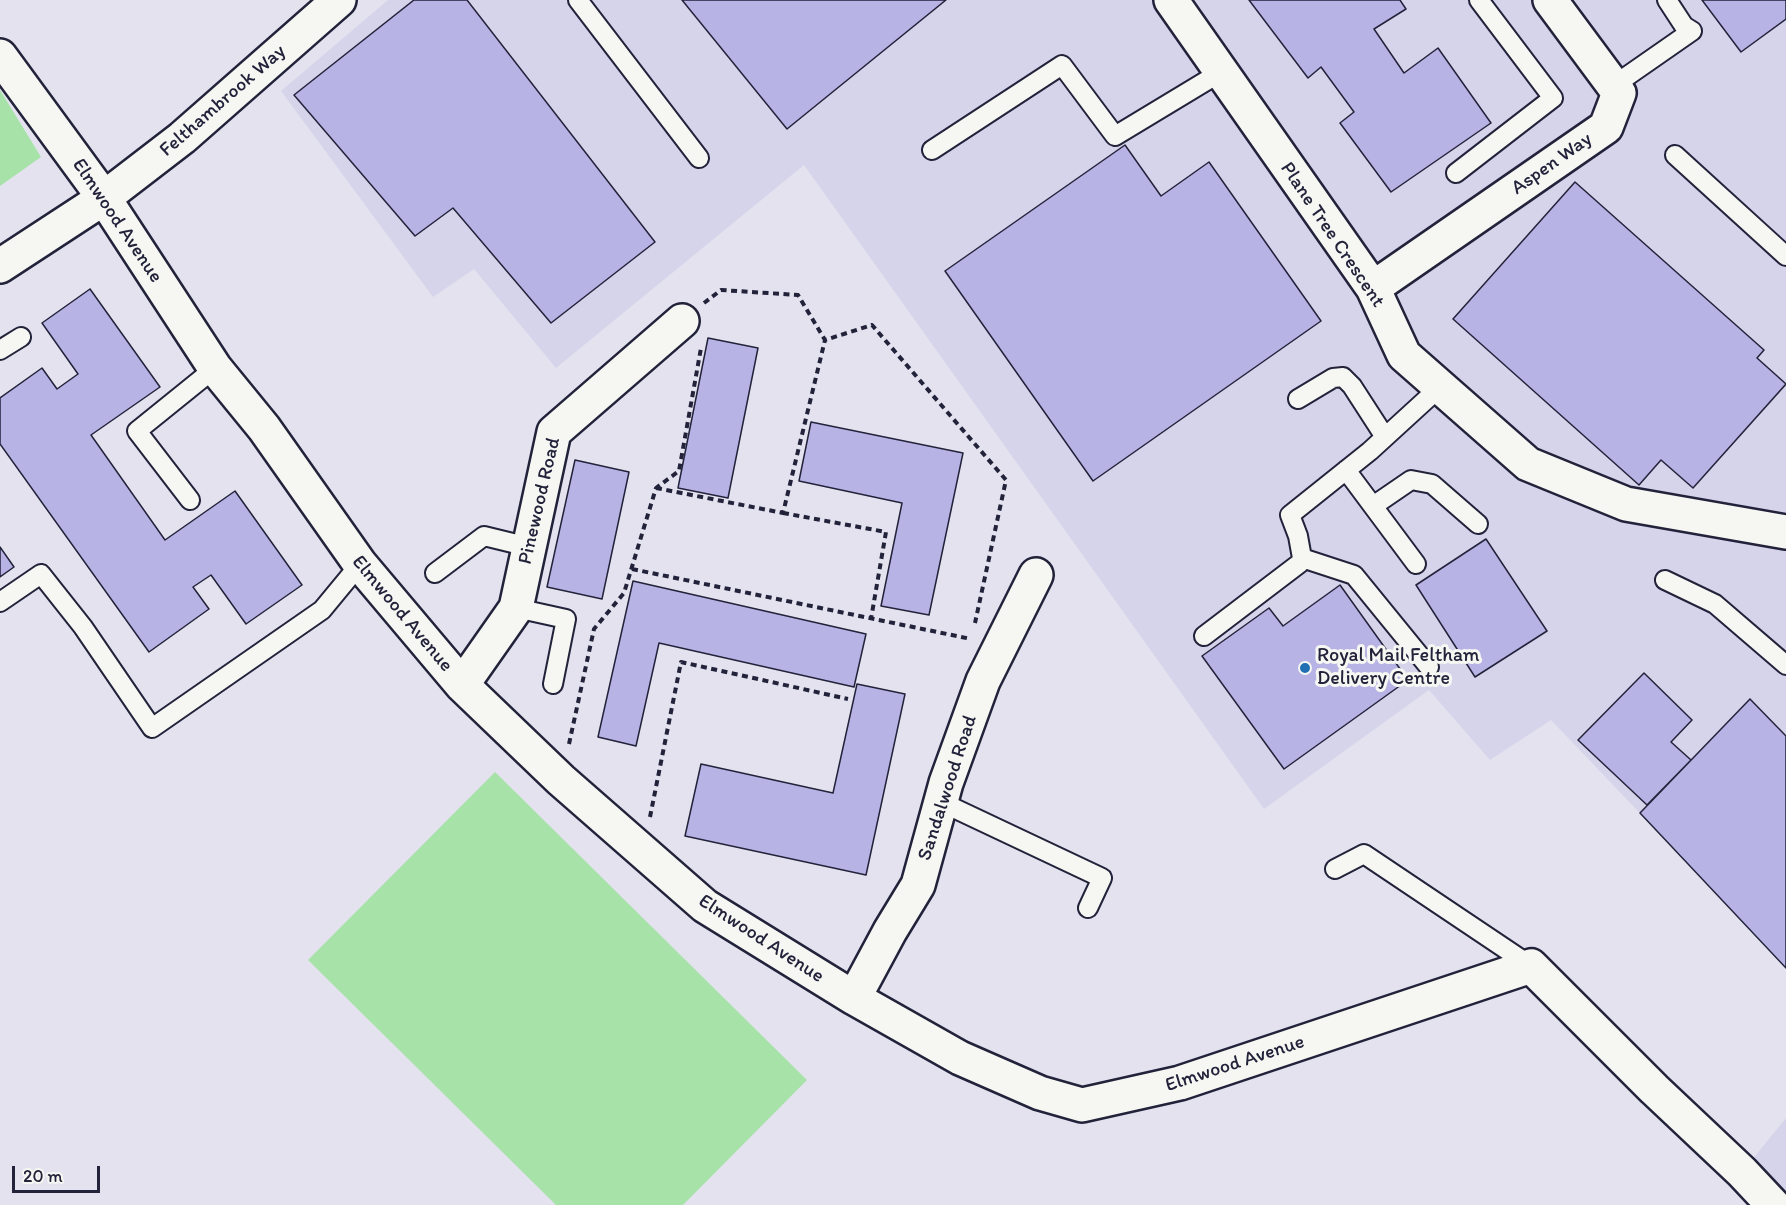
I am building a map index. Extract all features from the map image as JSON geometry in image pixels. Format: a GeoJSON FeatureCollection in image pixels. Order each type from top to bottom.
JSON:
{"type":"FeatureCollection","features":[{"type":"Feature","properties":{"kind":"street","name":"Felthambrook Way"},"geometry":{"type":"LineString","coordinates":[[0,266],[104,198],[182,138],[339,0]]}},
{"type":"Feature","properties":{"kind":"street","name":"Plane Tree Crescent"},"geometry":{"type":"LineString","coordinates":[[1171,0],[1373,288],[1404,355],[1528,464],[1626,504],[1786,532]]}},
{"type":"Feature","properties":{"kind":"street"},"geometry":{"type":"LineString","coordinates":[[1550,0],[1613,86]]}},
{"type":"Feature","properties":{"kind":"street","name":"Elmwood Avenue"},"geometry":{"type":"LineString","coordinates":[[0,56],[104,198],[215,368],[264,428],[360,564],[462,685],[561,780],[705,906],[854,998],[960,1058],[1040,1093],[1082,1106],[1180,1083],[1532,966]]}},
{"type":"Feature","properties":{"kind":"street","name":"Aspen Way"},"geometry":{"type":"LineString","coordinates":[[1373,288],[1606,127],[1619,93],[1613,86]]}},
{"type":"Feature","properties":{"kind":"street","name":"Pinewood Road"},"geometry":{"type":"LineString","coordinates":[[462,685],[516,608],[554,432],[682,321]]}},
{"type":"Feature","properties":{"kind":"street","name":"Sandalwood Road"},"geometry":{"type":"LineString","coordinates":[[854,998],[918,885],[941,802],[983,681],[984,646],[1036,575]]}},
{"type":"Feature","properties":{"kind":"street"},"geometry":{"type":"LineString","coordinates":[[1532,966],[1773,1205]]}},
{"type":"Feature","properties":{"kind":"lane"},"geometry":{"type":"LineString","coordinates":[[578,0],[699,158]]}},
{"type":"Feature","properties":{"kind":"lane"},"geometry":{"type":"LineString","coordinates":[[1456,173],[1553,98],[1479,0]]}},
{"type":"Feature","properties":{"kind":"lane"},"geometry":{"type":"LineString","coordinates":[[1613,86],[1692,31],[1684,26],[1667,0]]}},
{"type":"Feature","properties":{"kind":"lane"},"geometry":{"type":"LineString","coordinates":[[932,150],[1062,65],[1115,136],[1221,72]]}},
{"type":"Feature","properties":{"kind":"lane"},"geometry":{"type":"LineString","coordinates":[[1675,155],[1786,255]]}},
{"type":"Feature","properties":{"kind":"lane"},"geometry":{"type":"LineString","coordinates":[[0,350],[21,337]]}},
{"type":"Feature","properties":{"kind":"lane"},"geometry":{"type":"LineString","coordinates":[[190,500],[137,430],[215,368]]}},
{"type":"Feature","properties":{"kind":"lane"},"geometry":{"type":"LineString","coordinates":[[1299,399],[1333,378],[1343,377],[1352,386],[1385,437]]}},
{"type":"Feature","properties":{"kind":"lane"},"geometry":{"type":"LineString","coordinates":[[1204,636],[1300,563],[1302,558],[1298,536],[1290,514],[1385,437],[1440,387]]}},
{"type":"Feature","properties":{"kind":"lane"},"geometry":{"type":"LineString","coordinates":[[1346,470],[1416,564]]}},
{"type":"Feature","properties":{"kind":"lane"},"geometry":{"type":"LineString","coordinates":[[1373,506],[1410,480],[1432,484],[1478,524]]}},
{"type":"Feature","properties":{"kind":"lane"},"geometry":{"type":"LineString","coordinates":[[435,573],[484,536],[530,547]]}},
{"type":"Feature","properties":{"kind":"lane"},"geometry":{"type":"LineString","coordinates":[[1302,558],[1354,575],[1429,667]]}},
{"type":"Feature","properties":{"kind":"lane"},"geometry":{"type":"LineString","coordinates":[[0,602],[40,574],[83,627],[152,728],[322,610],[360,564]]}},
{"type":"Feature","properties":{"kind":"lane"},"geometry":{"type":"LineString","coordinates":[[1665,580],[1715,604],[1786,665]]}},
{"type":"Feature","properties":{"kind":"lane"},"geometry":{"type":"LineString","coordinates":[[516,608],[566,619],[553,684]]}},
{"type":"Feature","properties":{"kind":"lane"},"geometry":{"type":"LineString","coordinates":[[941,802],[1102,878],[1088,908]]}},
{"type":"Feature","properties":{"kind":"lane"},"geometry":{"type":"LineString","coordinates":[[1335,869],[1364,854],[1532,966]]}},
{"type":"Feature","properties":{"kind":"path"},"geometry":{"type":"LineString","coordinates":[[561,780],[594,629],[624,593],[656,488],[679,471],[701,347],[682,321],[721,290],[798,296],[825,340],[783,513]]}},
{"type":"Feature","properties":{"kind":"path"},"geometry":{"type":"LineString","coordinates":[[632,569],[871,619],[984,646],[1006,480],[872,325],[825,340]]}},
{"type":"Feature","properties":{"kind":"path"},"geometry":{"type":"LineString","coordinates":[[656,488],[886,532],[871,619]]}},
{"type":"Feature","properties":{"kind":"path"},"geometry":{"type":"LineString","coordinates":[[643,852],[681,662],[848,699]]}},
{"type":"Feature","properties":{"kind":"shaded area"},"geometry":{"type":"Polygon","coordinates":[[[388,0],[1786,0],[1786,966],[1551,720],[1490,760],[1429,690],[1264,809],[804,165],[556,368],[474,269],[433,297],[281,91],[388,0]]]}},
{"type":"Feature","properties":{"kind":"shaded area"},"geometry":{"type":"Polygon","coordinates":[[[1786,1118],[1786,1205],[1742,1172],[1786,1118]]]}},
{"type":"Feature","properties":{"kind":"green space"},"geometry":{"type":"Polygon","coordinates":[[[0,90],[41,157],[0,186],[0,90]]]}},
{"type":"Feature","properties":{"kind":"green space"},"geometry":{"type":"Polygon","coordinates":[[[495,772],[807,1080],[683,1205],[556,1205],[308,960],[495,772]]]}},
{"type":"Feature","properties":{"kind":"building"},"geometry":{"type":"Polygon","coordinates":[[[414,0],[467,0],[655,242],[551,323],[453,208],[415,236],[294,95],[414,0]]]}},
{"type":"Feature","properties":{"kind":"building"},"geometry":{"type":"Polygon","coordinates":[[[682,0],[946,0],[787,129],[682,0]]]}},
{"type":"Feature","properties":{"kind":"building"},"geometry":{"type":"Polygon","coordinates":[[[1249,0],[1400,0],[1406,9],[1374,29],[1404,73],[1438,48],[1491,123],[1391,192],[1340,123],[1354,112],[1321,67],[1308,78],[1249,0]]]}},
{"type":"Feature","properties":{"kind":"building"},"geometry":{"type":"Polygon","coordinates":[[[1702,0],[1786,0],[1786,19],[1741,52],[1702,0]]]}},
{"type":"Feature","properties":{"kind":"building"},"geometry":{"type":"Polygon","coordinates":[[[1125,145],[1161,196],[1209,162],[1321,321],[1093,481],[945,271],[1125,145]]]}},
{"type":"Feature","properties":{"kind":"building"},"geometry":{"type":"Polygon","coordinates":[[[1575,182],[1764,350],[1757,358],[1786,384],[1693,488],[1661,460],[1639,485],[1453,319],[1575,182]]]}},
{"type":"Feature","properties":{"kind":"building"},"geometry":{"type":"Polygon","coordinates":[[[90,289],[160,387],[91,435],[165,540],[235,491],[302,585],[246,624],[211,575],[193,587],[209,609],[149,652],[0,444],[0,398],[42,368],[57,389],[78,374],[42,323],[90,289]]]}},
{"type":"Feature","properties":{"kind":"building"},"geometry":{"type":"Polygon","coordinates":[[[708,338],[758,348],[728,498],[678,488],[708,338]]]}},
{"type":"Feature","properties":{"kind":"building"},"geometry":{"type":"Polygon","coordinates":[[[811,422],[963,453],[929,615],[881,606],[902,503],[799,481],[811,422]]]}},
{"type":"Feature","properties":{"kind":"building"},"geometry":{"type":"Polygon","coordinates":[[[575,460],[629,472],[602,599],[547,587],[575,460]]]}},
{"type":"Feature","properties":{"kind":"building"},"geometry":{"type":"Polygon","coordinates":[[[1486,539],[1547,631],[1475,677],[1416,585],[1486,539]]]}},
{"type":"Feature","properties":{"kind":"building"},"geometry":{"type":"Polygon","coordinates":[[[0,547],[14,567],[0,577],[0,547]]]}},
{"type":"Feature","properties":{"kind":"building"},"geometry":{"type":"Polygon","coordinates":[[[633,581],[866,634],[854,687],[659,643],[636,746],[598,737],[633,581]]]}},
{"type":"Feature","properties":{"kind":"building","name":"Royal Mail Feltham Delivery Centre"},"geometry":{"type":"Polygon","coordinates":[[[1340,585],[1408,680],[1284,769],[1202,656],[1269,608],[1283,626],[1340,585]]]}},
{"type":"Feature","properties":{"kind":"building"},"geometry":{"type":"Polygon","coordinates":[[[1644,673],[1692,720],[1671,742],[1691,760],[1647,805],[1578,740],[1644,673]]]}},
{"type":"Feature","properties":{"kind":"building"},"geometry":{"type":"Polygon","coordinates":[[[857,684],[905,694],[866,875],[685,836],[701,764],[833,793],[857,684]]]}},
{"type":"Feature","properties":{"kind":"building"},"geometry":{"type":"Polygon","coordinates":[[[1750,699],[1786,736],[1786,968],[1640,813],[1750,699]]]}},
{"type":"Feature","properties":{"kind":"place","name":"Royal Mail Feltham Delivery Centre"},"geometry":{"type":"Point","coordinates":[1305,668]}}]}
